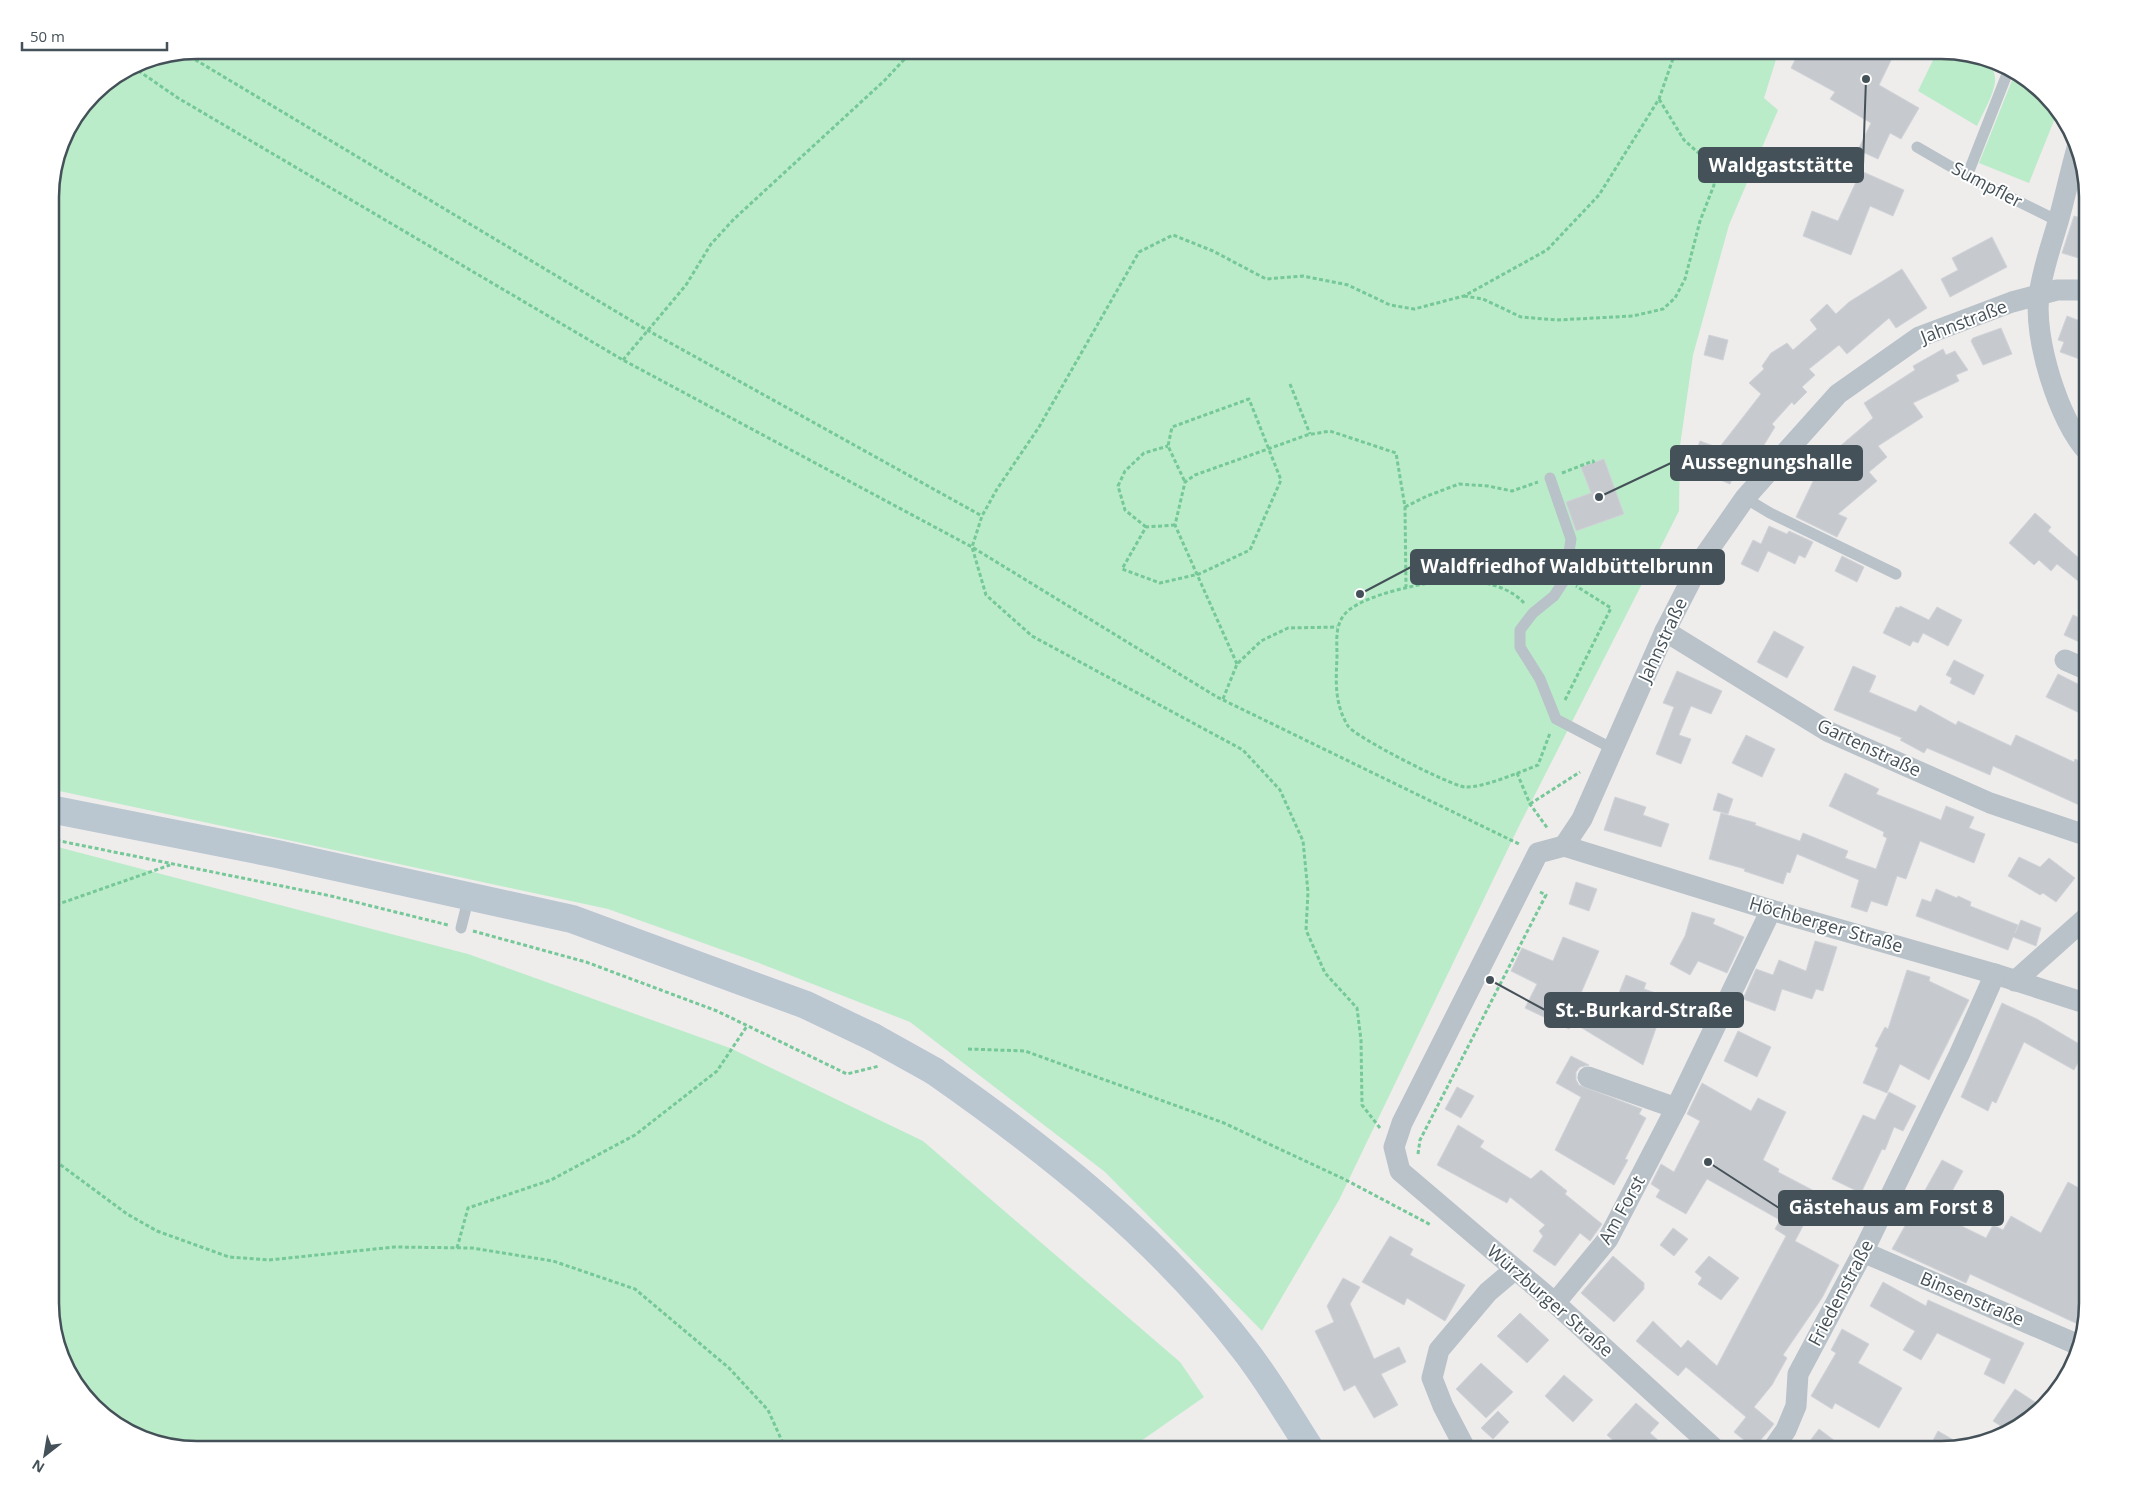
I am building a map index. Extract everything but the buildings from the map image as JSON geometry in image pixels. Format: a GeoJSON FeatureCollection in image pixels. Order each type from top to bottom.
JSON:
{"type":"FeatureCollection","features":[{"type":"Feature","properties":{"kind":"main road"},"geometry":{"type":"LineString","coordinates":[[59,812],[276,854],[572,919],[806,1005],[873,1037],[934,1071],[996,1114],[1077,1178],[1152,1246],[1242,1347],[1264,1375],[1305,1441]]}},
{"type":"Feature","properties":{"kind":"street"},"geometry":{"type":"LineString","coordinates":[[2074,157],[2039,296],[2039,326],[2047,366],[2059,402],[2079,440]]}},
{"type":"Feature","properties":{"kind":"street","name":"Jahnstraße"},"geometry":{"type":"LineString","coordinates":[[1564,846],[1582,819],[1614,750],[1665,630],[1702,560],[1745,498],[1838,394],[1919,337],[2012,302],[2057,290],[2079,290]]}},
{"type":"Feature","properties":{"kind":"street","name":"Gartenstraße"},"geometry":{"type":"LineString","coordinates":[[1665,630],[1829,732],[1990,803],[2079,833]]}},
{"type":"Feature","properties":{"kind":"street"},"geometry":{"type":"LineString","coordinates":[[2065,660],[2079,666]]}},
{"type":"Feature","properties":{"kind":"street"},"geometry":{"type":"LineString","coordinates":[[1394,1146],[1402,1123],[1538,853],[1564,846]]}},
{"type":"Feature","properties":{"kind":"street","name":"Höchberger Straße"},"geometry":{"type":"LineString","coordinates":[[1564,846],[1771,910],[2016,980],[2079,1001]]}},
{"type":"Feature","properties":{"kind":"street","name":"Am Forst"},"geometry":{"type":"LineString","coordinates":[[1555,1303],[1608,1240],[1676,1108],[1771,910]]}},
{"type":"Feature","properties":{"kind":"street"},"geometry":{"type":"LineString","coordinates":[[2016,980],[2079,924]]}},
{"type":"Feature","properties":{"kind":"street","name":"Friedenstraße"},"geometry":{"type":"LineString","coordinates":[[1778,1441],[1786,1430],[1796,1406],[1798,1374],[1863,1252],[1959,1055],[1995,974]]}},
{"type":"Feature","properties":{"kind":"street"},"geometry":{"type":"LineString","coordinates":[[1588,1077],[1676,1108]]}},
{"type":"Feature","properties":{"kind":"street","name":"Würzburger Straße"},"geometry":{"type":"LineString","coordinates":[[1394,1146],[1400,1171],[1555,1303],[1706,1441]]}},
{"type":"Feature","properties":{"kind":"street","name":"Binsenstraße"},"geometry":{"type":"LineString","coordinates":[[1863,1252],[2074,1343]]}},
{"type":"Feature","properties":{"kind":"street"},"geometry":{"type":"LineString","coordinates":[[1461,1441],[1443,1406],[1432,1378],[1438,1350],[1488,1292],[1514,1270]]}},
{"type":"Feature","properties":{"kind":"lane"},"geometry":{"type":"LineString","coordinates":[[1967,176],[2006,76]]}},
{"type":"Feature","properties":{"kind":"lane","name":"Sumpfler"},"geometry":{"type":"LineString","coordinates":[[1917,147],[1967,176],[2058,221]]}},
{"type":"Feature","properties":{"kind":"lane"},"geometry":{"type":"LineString","coordinates":[[1550,478],[1572,539],[1565,578],[1554,596],[1533,613],[1520,630],[1520,647],[1540,679],[1556,719],[1614,750]]}},
{"type":"Feature","properties":{"kind":"lane"},"geometry":{"type":"LineString","coordinates":[[1745,498],[1770,513],[1896,574]]}},
{"type":"Feature","properties":{"kind":"lane"},"geometry":{"type":"LineString","coordinates":[[462,928],[469,896]]}},
{"type":"Feature","properties":{"kind":"path"},"geometry":{"type":"LineString","coordinates":[[194,59],[647,330],[982,516]]}},
{"type":"Feature","properties":{"kind":"path"},"geometry":{"type":"LineString","coordinates":[[623,360],[686,285],[711,244],[734,219],[886,80],[905,59]]}},
{"type":"Feature","properties":{"kind":"path"},"geometry":{"type":"LineString","coordinates":[[1394,1146],[1362,1105],[1361,1040],[1357,1008],[1325,972],[1306,930],[1308,892],[1303,841],[1280,790],[1244,750],[1032,636],[986,595],[972,547],[982,516],[1039,427],[1138,252],[1173,235],[1213,251],[1266,279],[1303,276],[1348,285],[1390,305],[1414,308],[1464,296],[1547,250],[1599,195],[1659,99],[1673,59]]}},
{"type":"Feature","properties":{"kind":"path"},"geometry":{"type":"LineString","coordinates":[[140,71],[178,98],[623,360],[972,547],[1223,699],[1538,853]]}},
{"type":"Feature","properties":{"kind":"path"},"geometry":{"type":"LineString","coordinates":[[1464,296],[1483,298],[1521,317],[1557,320],[1633,316],[1663,309],[1675,298],[1685,279],[1700,221],[1714,185],[1712,165],[1684,140],[1659,99]]}},
{"type":"Feature","properties":{"kind":"path"},"geometry":{"type":"LineString","coordinates":[[1290,384],[1310,434]]}},
{"type":"Feature","properties":{"kind":"path"},"geometry":{"type":"LineString","coordinates":[[1146,527],[1122,570],[1160,583],[1199,574],[1250,550],[1281,480],[1270,448],[1249,399],[1172,427],[1168,446],[1185,482],[1176,525],[1199,574],[1237,664]]}},
{"type":"Feature","properties":{"kind":"path"},"geometry":{"type":"LineString","coordinates":[[1185,482],[1195,475],[1270,448],[1310,434],[1330,431],[1396,453],[1405,507],[1406,587]]}},
{"type":"Feature","properties":{"kind":"path"},"geometry":{"type":"LineString","coordinates":[[1168,446],[1144,453],[1125,471],[1118,486],[1125,510],[1146,527],[1176,525]]}},
{"type":"Feature","properties":{"kind":"path"},"geometry":{"type":"LineString","coordinates":[[1405,507],[1459,484],[1488,486],[1512,492],[1594,462]]}},
{"type":"Feature","properties":{"kind":"path"},"geometry":{"type":"LineString","coordinates":[[1533,613],[1518,597],[1484,583],[1456,578],[1406,587],[1374,598],[1348,610],[1337,628],[1336,700],[1349,728],[1413,766],[1465,787],[1504,779],[1538,765],[1556,719],[1611,608],[1565,578]]}},
{"type":"Feature","properties":{"kind":"path"},"geometry":{"type":"LineString","coordinates":[[1223,699],[1237,664],[1261,641],[1288,628],[1337,628]]}},
{"type":"Feature","properties":{"kind":"path"},"geometry":{"type":"LineString","coordinates":[[1530,804],[1584,769]]}},
{"type":"Feature","properties":{"kind":"path"},"geometry":{"type":"LineString","coordinates":[[1517,774],[1530,804],[1541,822]]}},
{"type":"Feature","properties":{"kind":"path"},"geometry":{"type":"LineString","coordinates":[[59,841],[331,896],[462,928],[586,962],[717,1011],[847,1074],[881,1065]]}},
{"type":"Feature","properties":{"kind":"path"},"geometry":{"type":"LineString","coordinates":[[59,904],[171,864]]}},
{"type":"Feature","properties":{"kind":"path"},"geometry":{"type":"LineString","coordinates":[[1412,1181],[1420,1140],[1546,895],[1523,882]]}},
{"type":"Feature","properties":{"kind":"path"},"geometry":{"type":"LineString","coordinates":[[458,1248],[468,1208],[551,1180],[636,1135],[717,1071],[747,1026]]}},
{"type":"Feature","properties":{"kind":"path"},"geometry":{"type":"LineString","coordinates":[[968,1049],[1025,1052],[1224,1122],[1344,1178],[1438,1229]]}},
{"type":"Feature","properties":{"kind":"path"},"geometry":{"type":"LineString","coordinates":[[59,1164],[127,1214],[156,1231],[229,1257],[269,1260],[394,1247],[472,1248],[553,1261],[635,1289],[729,1368],[768,1410],[782,1441]]}},
{"type":"Feature","properties":{"kind":"green space"},"geometry":{"type":"Polygon","coordinates":[[[197,59],[1776,59],[1764,98],[1778,110],[1729,225],[1693,355],[1680,446],[1679,511],[1519,826],[1339,1200],[1262,1331],[1105,1172],[910,1022],[759,963],[608,909],[59,791],[59,188],[61,170],[66,153],[77,128],[99,99],[113,87],[136,73],[153,66],[170,61],[197,59]]]}},
{"type":"Feature","properties":{"kind":"green space"},"geometry":{"type":"Polygon","coordinates":[[[1934,59],[1968,61],[1992,69],[1994,72],[1995,82],[1992,93],[1977,126],[1918,91],[1934,59]]]}},
{"type":"Feature","properties":{"kind":"green space"},"geometry":{"type":"Polygon","coordinates":[[[2013,79],[2039,99],[2055,119],[2029,183],[1979,163],[2013,79]]]}},
{"type":"Feature","properties":{"kind":"green space"},"geometry":{"type":"Polygon","coordinates":[[[59,847],[468,954],[730,1048],[923,1141],[1180,1362],[1204,1397],[1141,1441],[197,1441],[161,1437],[144,1431],[113,1413],[87,1387],[69,1356],[61,1330],[59,1312],[59,847]]]}},
{"type":"Feature","properties":{"kind":"place","name":"Waldgaststätte"},"geometry":{"type":"Point","coordinates":[1866,79]}},
{"type":"Feature","properties":{"kind":"place","name":"Aussegnungshalle"},"geometry":{"type":"Point","coordinates":[1599,497]}},
{"type":"Feature","properties":{"kind":"place","name":"Waldfriedhof Waldbüttelbrunn"},"geometry":{"type":"Point","coordinates":[1360,594]}},
{"type":"Feature","properties":{"kind":"place","name":"St.-Burkard-Straße"},"geometry":{"type":"Point","coordinates":[1490,980]}},
{"type":"Feature","properties":{"kind":"place","name":"Gästehaus am Forst 8"},"geometry":{"type":"Point","coordinates":[1708,1162]}}]}
